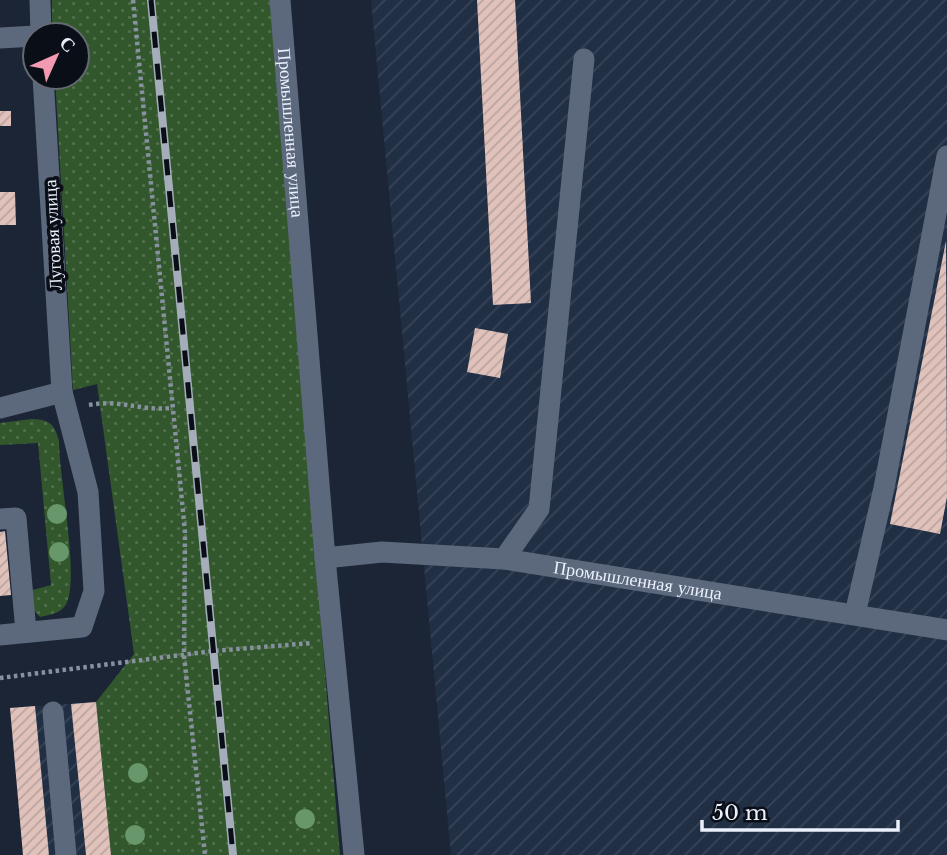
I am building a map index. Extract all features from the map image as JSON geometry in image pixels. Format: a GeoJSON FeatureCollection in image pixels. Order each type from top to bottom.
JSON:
{"type":"FeatureCollection","features":[{"type":"Feature","properties":{"kind":"street"},"geometry":{"type":"LineString","coordinates":[[40,0],[41,21]]}},
{"type":"Feature","properties":{"kind":"street","name":"Промышленная улица"},"geometry":{"type":"LineString","coordinates":[[280,0],[333,641],[354,855]]}},
{"type":"Feature","properties":{"kind":"street"},"geometry":{"type":"LineString","coordinates":[[0,38],[21,37]]}},
{"type":"Feature","properties":{"kind":"street"},"geometry":{"type":"LineString","coordinates":[[504,559],[539,509],[584,59]]}},
{"type":"Feature","properties":{"kind":"street","name":"Луговая улица"},"geometry":{"type":"LineString","coordinates":[[26,632],[82,626],[94,591],[88,492],[64,401],[44,91]]}},
{"type":"Feature","properties":{"kind":"street"},"geometry":{"type":"LineString","coordinates":[[855,614],[884,488],[947,156]]}},
{"type":"Feature","properties":{"kind":"street"},"geometry":{"type":"LineString","coordinates":[[0,408],[64,401]]}},
{"type":"Feature","properties":{"kind":"street"},"geometry":{"type":"LineString","coordinates":[[0,519],[16,518],[26,632],[0,635]]}},
{"type":"Feature","properties":{"kind":"street","name":"Промышленная улица"},"geometry":{"type":"LineString","coordinates":[[326,558],[383,552],[504,559],[947,630]]}},
{"type":"Feature","properties":{"kind":"street"},"geometry":{"type":"LineString","coordinates":[[53,712],[66,855]]}},
{"type":"Feature","properties":{"kind":"path"},"geometry":{"type":"LineString","coordinates":[[133,0],[184,532],[184,654],[205,855]]}},
{"type":"Feature","properties":{"kind":"path"},"geometry":{"type":"LineString","coordinates":[[64,401],[111,401],[145,410],[171,408]]}},
{"type":"Feature","properties":{"kind":"path"},"geometry":{"type":"LineString","coordinates":[[0,678],[184,654],[333,641]]}},
{"type":"Feature","properties":{"kind":"shaded area"},"geometry":{"type":"Polygon","coordinates":[[[371,0],[947,0],[947,855],[451,855],[371,0]]]}},
{"type":"Feature","properties":{"kind":"shaded area"},"geometry":{"type":"Polygon","coordinates":[[[96,702],[111,855],[23,855],[10,708],[96,702]]]}},
{"type":"Feature","properties":{"kind":"green space"},"geometry":{"type":"Polygon","coordinates":[[[52,0],[270,0],[340,855],[111,855],[96,702],[134,654],[97,384],[73,390],[56,91],[91,91],[91,21],[52,21],[52,0]]]}},
{"type":"Feature","properties":{"kind":"green space"},"geometry":{"type":"Polygon","coordinates":[[[32,419],[50,424],[59,441],[71,571],[65,606],[56,613],[40,617],[34,611],[29,591],[51,585],[38,443],[0,445],[0,423],[32,419]]]}},
{"type":"Feature","properties":{"kind":"building"},"geometry":{"type":"Polygon","coordinates":[[[477,0],[515,0],[531,303],[493,305],[477,0]]]}},
{"type":"Feature","properties":{"kind":"building"},"geometry":{"type":"Polygon","coordinates":[[[0,111],[11,111],[11,126],[0,126],[0,111]]]}},
{"type":"Feature","properties":{"kind":"building"},"geometry":{"type":"Polygon","coordinates":[[[0,192],[15,192],[16,225],[0,225],[0,192]]]}},
{"type":"Feature","properties":{"kind":"building"},"geometry":{"type":"Polygon","coordinates":[[[946,241],[947,497],[940,534],[890,524],[946,241]]]}},
{"type":"Feature","properties":{"kind":"building"},"geometry":{"type":"Polygon","coordinates":[[[475,328],[508,334],[500,378],[467,372],[475,328]]]}},
{"type":"Feature","properties":{"kind":"building"},"geometry":{"type":"Polygon","coordinates":[[[5,531],[11,595],[0,596],[0,532],[5,531]]]}},
{"type":"Feature","properties":{"kind":"building"},"geometry":{"type":"Polygon","coordinates":[[[96,702],[111,855],[86,855],[71,704],[96,702]]]}},
{"type":"Feature","properties":{"kind":"building"},"geometry":{"type":"Polygon","coordinates":[[[35,706],[49,855],[23,855],[10,708],[35,706]]]}},
{"type":"Feature","properties":{"kind":"railway"},"geometry":{"type":"LineString","coordinates":[[151,0],[233,855]]}}]}
